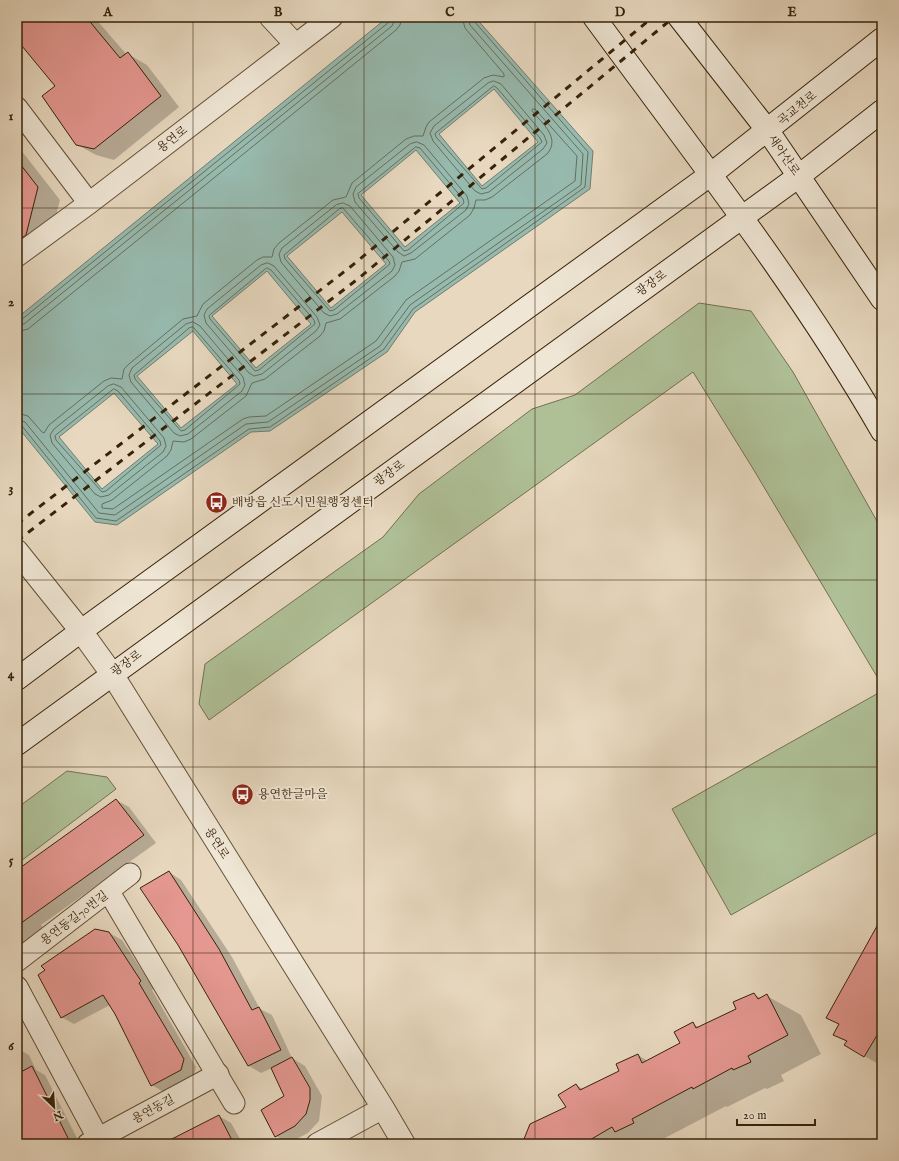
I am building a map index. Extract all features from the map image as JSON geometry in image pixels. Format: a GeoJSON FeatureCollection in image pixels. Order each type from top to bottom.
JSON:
{"type":"FeatureCollection","features":[{"type":"Feature","properties":{"kind":"main road"},"geometry":{"type":"LineString","coordinates":[[594,17],[742,218],[851,376],[882,431]]}},
{"type":"Feature","properties":{"kind":"main road","name":"새아산로"},"geometry":{"type":"LineString","coordinates":[[679,17],[768,131],[882,299]]}},
{"type":"Feature","properties":{"kind":"main road","name":"곡교천로"},"geometry":{"type":"LineString","coordinates":[[710,175],[768,131],[882,39]]}},
{"type":"Feature","properties":{"kind":"main road"},"geometry":{"type":"LineString","coordinates":[[742,218],[799,176],[882,111]]}},
{"type":"Feature","properties":{"kind":"main road"},"geometry":{"type":"LineString","coordinates":[[17,679],[710,175]]}},
{"type":"Feature","properties":{"kind":"main road","name":"광장로"},"geometry":{"type":"LineString","coordinates":[[17,744],[742,218]]}},
{"type":"Feature","properties":{"kind":"main road","name":"용연로"},"geometry":{"type":"LineString","coordinates":[[17,551],[81,631],[112,674],[404,1144]]}},
{"type":"Feature","properties":{"kind":"street"},"geometry":{"type":"LineString","coordinates":[[270,17],[295,44]]}},
{"type":"Feature","properties":{"kind":"street","name":"용연로"},"geometry":{"type":"LineString","coordinates":[[17,256],[89,203],[332,17]]}},
{"type":"Feature","properties":{"kind":"street"},"geometry":{"type":"LineString","coordinates":[[17,108],[89,203]]}},
{"type":"Feature","properties":{"kind":"street","name":"용연동길70번길"},"geometry":{"type":"LineString","coordinates":[[17,961],[109,892],[130,874]]}},
{"type":"Feature","properties":{"kind":"street"},"geometry":{"type":"LineString","coordinates":[[109,892],[234,1103]]}},
{"type":"Feature","properties":{"kind":"street"},"geometry":{"type":"LineString","coordinates":[[17,987],[93,1141]]}},
{"type":"Feature","properties":{"kind":"street","name":"용연동길"},"geometry":{"type":"LineString","coordinates":[[93,1141],[218,1074]]}},
{"type":"Feature","properties":{"kind":"street"},"geometry":{"type":"LineString","coordinates":[[317,1144],[383,1108]]}},
{"type":"Feature","properties":{"kind":"green space"},"geometry":{"type":"Polygon","coordinates":[[[699,303],[751,311],[793,372],[882,530],[882,685],[752,467],[693,372],[209,720],[199,704],[205,664],[383,537],[419,494],[532,409],[575,395],[699,303]]]}},
{"type":"Feature","properties":{"kind":"green space"},"geometry":{"type":"Polygon","coordinates":[[[882,691],[882,830],[731,915],[672,809],[882,691]]]}},
{"type":"Feature","properties":{"kind":"green space"},"geometry":{"type":"Polygon","coordinates":[[[67,771],[107,777],[116,789],[17,864],[17,808],[67,771]]]}},
{"type":"Feature","properties":{"kind":"water"},"geometry":{"type":"Polygon","coordinates":[[[388,17],[475,17],[593,151],[590,189],[415,312],[387,352],[270,431],[251,432],[117,525],[95,522],[17,426],[17,318],[388,17]],[[494,89],[439,134],[482,186],[538,142],[494,89]],[[416,150],[361,195],[405,247],[460,203],[416,150]],[[342,212],[287,256],[331,308],[386,264],[342,212]],[[267,271],[212,316],[256,368],[311,324],[267,271]],[[193,331],[137,376],[181,428],[237,384],[193,331]],[[114,393],[59,437],[102,489],[158,444],[114,393]]]}},
{"type":"Feature","properties":{"kind":"building"},"geometry":{"type":"Polygon","coordinates":[[[17,17],[86,17],[120,58],[128,52],[161,96],[94,149],[76,145],[42,96],[55,86],[17,40],[17,17]]]}},
{"type":"Feature","properties":{"kind":"building"},"geometry":{"type":"Polygon","coordinates":[[[17,160],[38,187],[26,235],[19,240],[17,239],[17,160]]]}},
{"type":"Feature","properties":{"kind":"building"},"geometry":{"type":"Polygon","coordinates":[[[116,799],[144,835],[17,926],[17,870],[116,799]]]}},
{"type":"Feature","properties":{"kind":"building"},"geometry":{"type":"Polygon","coordinates":[[[169,871],[219,949],[252,1010],[259,1007],[281,1050],[248,1066],[178,945],[140,888],[169,871]]]}},
{"type":"Feature","properties":{"kind":"building"},"geometry":{"type":"Polygon","coordinates":[[[882,917],[882,1027],[864,1057],[844,1045],[847,1041],[833,1035],[839,1024],[826,1018],[882,917]]]}},
{"type":"Feature","properties":{"kind":"building"},"geometry":{"type":"Polygon","coordinates":[[[95,929],[109,932],[141,981],[139,983],[184,1059],[181,1070],[151,1086],[115,1014],[103,995],[61,1018],[38,975],[45,970],[41,966],[95,929]]]}},
{"type":"Feature","properties":{"kind":"building"},"geometry":{"type":"Polygon","coordinates":[[[754,993],[758,999],[767,994],[788,1035],[748,1056],[751,1062],[733,1070],[732,1068],[693,1089],[692,1087],[632,1119],[634,1123],[615,1132],[612,1127],[583,1144],[522,1144],[530,1124],[566,1107],[558,1095],[576,1084],[580,1090],[619,1071],[616,1064],[638,1054],[642,1063],[680,1043],[674,1032],[693,1022],[696,1028],[736,1009],[733,1002],[754,993]]]}},
{"type":"Feature","properties":{"kind":"building"},"geometry":{"type":"Polygon","coordinates":[[[292,1057],[310,1088],[310,1100],[306,1114],[295,1126],[275,1137],[261,1110],[284,1096],[271,1068],[292,1057]]]}},
{"type":"Feature","properties":{"kind":"building"},"geometry":{"type":"Polygon","coordinates":[[[32,1066],[71,1144],[17,1144],[17,1074],[32,1066]]]}},
{"type":"Feature","properties":{"kind":"building"},"geometry":{"type":"Polygon","coordinates":[[[219,1115],[234,1144],[162,1144],[219,1115]]]}},
{"type":"Feature","properties":{"kind":"railway"},"geometry":{"type":"LineString","coordinates":[[17,524],[349,268],[653,17]]}},
{"type":"Feature","properties":{"kind":"railway"},"geometry":{"type":"LineString","coordinates":[[17,541],[359,278],[674,17]]}},
{"type":"Feature","properties":{"kind":"place","name":"배방읍 신도시민원행정센터"},"geometry":{"type":"Point","coordinates":[216,502]}},
{"type":"Feature","properties":{"kind":"place","name":"용연한글마을"},"geometry":{"type":"Point","coordinates":[243,794]}}]}
